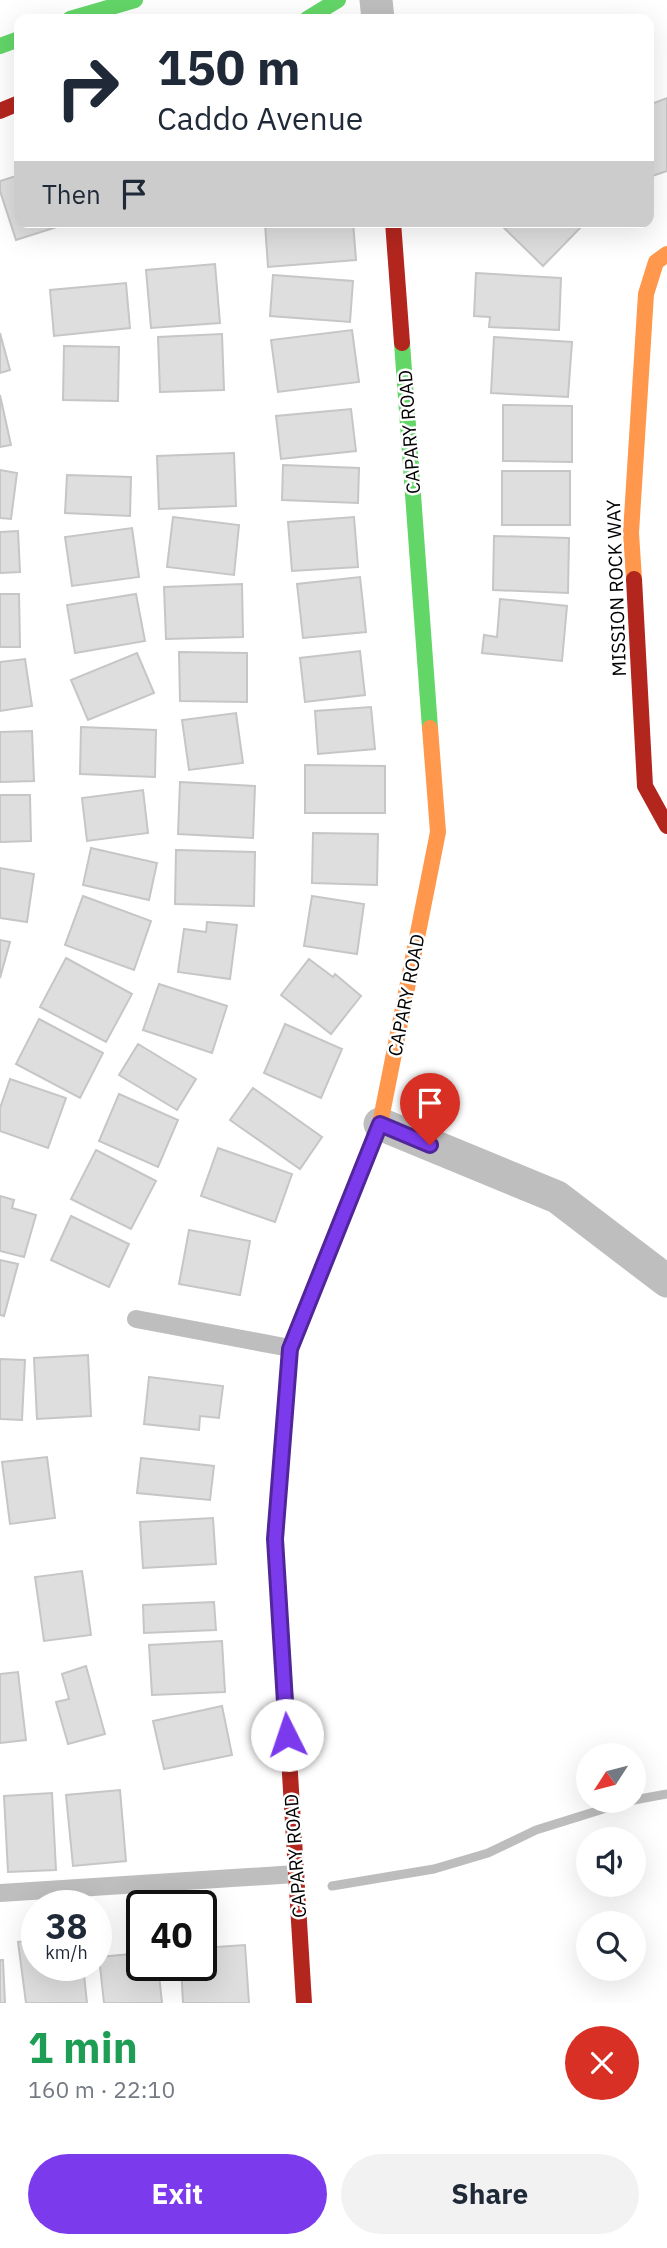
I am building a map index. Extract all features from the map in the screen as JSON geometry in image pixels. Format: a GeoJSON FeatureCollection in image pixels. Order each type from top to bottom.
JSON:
{"type":"FeatureCollection","features":[{"type":"Feature","properties":{"kind":"street"},"geometry":{"type":"LineString","coordinates":[[87,14],[135,0]]}},
{"type":"Feature","properties":{"kind":"street"},"geometry":{"type":"LineString","coordinates":[[315,14],[338,0]]}},
{"type":"Feature","properties":{"kind":"street","name":"CAPARY ROAD"},"geometry":{"type":"LineString","coordinates":[[304,2003],[275,1539],[290,1349],[380,1124],[438,832],[393,228]]}},
{"type":"Feature","properties":{"kind":"street","name":"MISSION ROCK WAY"},"geometry":{"type":"LineString","coordinates":[[661,258],[646,294],[631,533],[645,786],[667,826]]}},
{"type":"Feature","properties":{"kind":"street"},"geometry":{"type":"LineString","coordinates":[[380,1124],[557,1197],[667,1281]]}},
{"type":"Feature","properties":{"kind":"lane"},"geometry":{"type":"LineString","coordinates":[[136,1319],[290,1349]]}},
{"type":"Feature","properties":{"kind":"lane"},"geometry":{"type":"LineString","coordinates":[[0,1893],[296,1874]]}},
{"type":"Feature","properties":{"kind":"building"},"geometry":{"type":"Polygon","coordinates":[[[667,98],[667,171],[654,175],[654,103],[667,98]]]}},
{"type":"Feature","properties":{"kind":"building"},"geometry":{"type":"Polygon","coordinates":[[[14,177],[14,228],[54,228],[16,240],[0,191],[0,181],[14,177]]]}},
{"type":"Feature","properties":{"kind":"building"},"geometry":{"type":"Polygon","coordinates":[[[265,228],[353,228],[356,260],[268,267],[265,228]]]}},
{"type":"Feature","properties":{"kind":"building"},"geometry":{"type":"Polygon","coordinates":[[[504,228],[580,228],[543,266],[504,228]]]}},
{"type":"Feature","properties":{"kind":"building"},"geometry":{"type":"Polygon","coordinates":[[[215,264],[220,323],[151,328],[146,270],[215,264]]]}},
{"type":"Feature","properties":{"kind":"building"},"geometry":{"type":"Polygon","coordinates":[[[476,273],[561,278],[559,330],[489,327],[490,317],[474,316],[476,273]]]}},
{"type":"Feature","properties":{"kind":"building"},"geometry":{"type":"Polygon","coordinates":[[[273,275],[353,281],[350,322],[270,316],[273,275]]]}},
{"type":"Feature","properties":{"kind":"building"},"geometry":{"type":"Polygon","coordinates":[[[126,283],[130,328],[54,336],[50,290],[126,283]]]}},
{"type":"Feature","properties":{"kind":"building"},"geometry":{"type":"Polygon","coordinates":[[[352,330],[359,382],[278,392],[271,340],[352,330]]]}},
{"type":"Feature","properties":{"kind":"building"},"geometry":{"type":"Polygon","coordinates":[[[0,333],[10,370],[0,373],[0,333]]]}},
{"type":"Feature","properties":{"kind":"building"},"geometry":{"type":"Polygon","coordinates":[[[222,334],[224,390],[160,392],[158,337],[222,334]]]}},
{"type":"Feature","properties":{"kind":"building"},"geometry":{"type":"Polygon","coordinates":[[[494,337],[572,342],[568,397],[491,393],[494,337]]]}},
{"type":"Feature","properties":{"kind":"building"},"geometry":{"type":"Polygon","coordinates":[[[64,346],[119,347],[118,401],[63,400],[64,346]]]}},
{"type":"Feature","properties":{"kind":"building"},"geometry":{"type":"Polygon","coordinates":[[[0,395],[11,445],[0,447],[0,395]]]}},
{"type":"Feature","properties":{"kind":"building"},"geometry":{"type":"Polygon","coordinates":[[[503,405],[572,406],[572,462],[503,461],[503,405]]]}},
{"type":"Feature","properties":{"kind":"building"},"geometry":{"type":"Polygon","coordinates":[[[351,409],[356,451],[281,459],[276,416],[351,409]]]}},
{"type":"Feature","properties":{"kind":"building"},"geometry":{"type":"Polygon","coordinates":[[[234,453],[236,506],[159,509],[157,456],[234,453]]]}},
{"type":"Feature","properties":{"kind":"building"},"geometry":{"type":"Polygon","coordinates":[[[283,465],[359,468],[358,503],[282,500],[283,465]]]}},
{"type":"Feature","properties":{"kind":"building"},"geometry":{"type":"Polygon","coordinates":[[[0,470],[17,473],[11,519],[0,518],[0,470]]]}},
{"type":"Feature","properties":{"kind":"building"},"geometry":{"type":"Polygon","coordinates":[[[502,471],[570,471],[570,525],[502,525],[502,471]]]}},
{"type":"Feature","properties":{"kind":"building"},"geometry":{"type":"Polygon","coordinates":[[[67,475],[131,477],[130,516],[65,513],[67,475]]]}},
{"type":"Feature","properties":{"kind":"building"},"geometry":{"type":"Polygon","coordinates":[[[173,517],[239,525],[234,575],[167,567],[173,517]]]}},
{"type":"Feature","properties":{"kind":"building"},"geometry":{"type":"Polygon","coordinates":[[[354,517],[358,567],[292,571],[288,522],[354,517]]]}},
{"type":"Feature","properties":{"kind":"building"},"geometry":{"type":"Polygon","coordinates":[[[132,528],[139,577],[72,586],[65,537],[132,528]]]}},
{"type":"Feature","properties":{"kind":"building"},"geometry":{"type":"Polygon","coordinates":[[[18,531],[20,572],[0,573],[0,532],[18,531]]]}},
{"type":"Feature","properties":{"kind":"building"},"geometry":{"type":"Polygon","coordinates":[[[494,536],[569,538],[568,593],[493,590],[494,536]]]}},
{"type":"Feature","properties":{"kind":"building"},"geometry":{"type":"Polygon","coordinates":[[[360,577],[366,632],[303,638],[297,584],[360,577]]]}},
{"type":"Feature","properties":{"kind":"building"},"geometry":{"type":"Polygon","coordinates":[[[242,584],[243,637],[166,639],[164,587],[242,584]]]}},
{"type":"Feature","properties":{"kind":"building"},"geometry":{"type":"Polygon","coordinates":[[[0,594],[19,594],[20,647],[0,647],[0,594]]]}},
{"type":"Feature","properties":{"kind":"building"},"geometry":{"type":"Polygon","coordinates":[[[136,594],[145,641],[75,653],[67,605],[136,594]]]}},
{"type":"Feature","properties":{"kind":"building"},"geometry":{"type":"Polygon","coordinates":[[[500,599],[567,606],[562,661],[482,653],[484,635],[497,637],[500,599]]]}},
{"type":"Feature","properties":{"kind":"building"},"geometry":{"type":"Polygon","coordinates":[[[360,651],[365,695],[305,702],[300,658],[360,651]]]}},
{"type":"Feature","properties":{"kind":"building"},"geometry":{"type":"Polygon","coordinates":[[[179,652],[247,653],[247,702],[180,701],[179,652]]]}},
{"type":"Feature","properties":{"kind":"building"},"geometry":{"type":"Polygon","coordinates":[[[137,653],[154,693],[88,720],[71,680],[137,653]]]}},
{"type":"Feature","properties":{"kind":"building"},"geometry":{"type":"Polygon","coordinates":[[[25,659],[32,706],[0,711],[0,662],[25,659]]]}},
{"type":"Feature","properties":{"kind":"building"},"geometry":{"type":"Polygon","coordinates":[[[371,707],[375,749],[318,754],[315,711],[371,707]]]}},
{"type":"Feature","properties":{"kind":"building"},"geometry":{"type":"Polygon","coordinates":[[[236,713],[243,763],[189,770],[182,720],[236,713]]]}},
{"type":"Feature","properties":{"kind":"building"},"geometry":{"type":"Polygon","coordinates":[[[81,727],[156,730],[155,777],[80,774],[81,727]]]}},
{"type":"Feature","properties":{"kind":"building"},"geometry":{"type":"Polygon","coordinates":[[[32,731],[34,781],[0,782],[0,732],[32,731]]]}},
{"type":"Feature","properties":{"kind":"building"},"geometry":{"type":"Polygon","coordinates":[[[305,765],[385,766],[385,813],[305,813],[305,765]]]}},
{"type":"Feature","properties":{"kind":"building"},"geometry":{"type":"Polygon","coordinates":[[[180,782],[255,786],[253,838],[178,834],[180,782]]]}},
{"type":"Feature","properties":{"kind":"building"},"geometry":{"type":"Polygon","coordinates":[[[143,790],[148,833],[87,841],[82,798],[143,790]]]}},
{"type":"Feature","properties":{"kind":"building"},"geometry":{"type":"Polygon","coordinates":[[[0,795],[30,795],[31,841],[0,842],[0,795]]]}},
{"type":"Feature","properties":{"kind":"building"},"geometry":{"type":"Polygon","coordinates":[[[313,833],[378,834],[377,885],[312,883],[313,833]]]}},
{"type":"Feature","properties":{"kind":"building"},"geometry":{"type":"Polygon","coordinates":[[[91,848],[157,863],[149,900],[83,885],[91,848]]]}},
{"type":"Feature","properties":{"kind":"building"},"geometry":{"type":"Polygon","coordinates":[[[176,850],[255,852],[254,906],[175,904],[176,850]]]}},
{"type":"Feature","properties":{"kind":"building"},"geometry":{"type":"Polygon","coordinates":[[[0,868],[34,874],[27,922],[0,918],[0,868]]]}},
{"type":"Feature","properties":{"kind":"building"},"geometry":{"type":"Polygon","coordinates":[[[83,896],[151,921],[134,970],[65,945],[83,896]]]}},
{"type":"Feature","properties":{"kind":"building"},"geometry":{"type":"Polygon","coordinates":[[[312,896],[364,904],[357,954],[304,946],[312,896]]]}},
{"type":"Feature","properties":{"kind":"building"},"geometry":{"type":"Polygon","coordinates":[[[207,922],[237,925],[230,979],[178,972],[184,929],[206,932],[207,922]]]}},
{"type":"Feature","properties":{"kind":"building"},"geometry":{"type":"Polygon","coordinates":[[[0,940],[10,942],[0,978],[0,940]]]}},
{"type":"Feature","properties":{"kind":"building"},"geometry":{"type":"Polygon","coordinates":[[[66,958],[132,994],[106,1042],[40,1007],[66,958]]]}},
{"type":"Feature","properties":{"kind":"building"},"geometry":{"type":"Polygon","coordinates":[[[309,959],[333,977],[335,974],[361,996],[331,1034],[281,995],[309,959]]]}},
{"type":"Feature","properties":{"kind":"building"},"geometry":{"type":"Polygon","coordinates":[[[159,984],[227,1006],[212,1053],[143,1030],[159,984]]]}},
{"type":"Feature","properties":{"kind":"building"},"geometry":{"type":"Polygon","coordinates":[[[39,1019],[103,1053],[80,1098],[16,1064],[39,1019]]]}},
{"type":"Feature","properties":{"kind":"building"},"geometry":{"type":"Polygon","coordinates":[[[285,1024],[342,1049],[321,1098],[264,1073],[285,1024]]]}},
{"type":"Feature","properties":{"kind":"building"},"geometry":{"type":"Polygon","coordinates":[[[138,1044],[196,1079],[177,1110],[119,1075],[138,1044]]]}},
{"type":"Feature","properties":{"kind":"building"},"geometry":{"type":"Polygon","coordinates":[[[10,1079],[66,1098],[48,1148],[0,1131],[0,1108],[10,1079]]]}},
{"type":"Feature","properties":{"kind":"building"},"geometry":{"type":"Polygon","coordinates":[[[253,1088],[322,1137],[300,1169],[230,1120],[253,1088]]]}},
{"type":"Feature","properties":{"kind":"building"},"geometry":{"type":"Polygon","coordinates":[[[119,1094],[178,1120],[158,1167],[99,1141],[119,1094]]]}},
{"type":"Feature","properties":{"kind":"building"},"geometry":{"type":"Polygon","coordinates":[[[218,1148],[292,1174],[275,1222],[201,1196],[218,1148]]]}},
{"type":"Feature","properties":{"kind":"building"},"geometry":{"type":"Polygon","coordinates":[[[96,1150],[156,1181],[131,1229],[71,1199],[96,1150]]]}},
{"type":"Feature","properties":{"kind":"building"},"geometry":{"type":"Polygon","coordinates":[[[0,1196],[14,1200],[12,1208],[36,1215],[24,1257],[0,1251],[0,1196]]]}},
{"type":"Feature","properties":{"kind":"building"},"geometry":{"type":"Polygon","coordinates":[[[71,1216],[129,1244],[109,1287],[51,1260],[71,1216]]]}},
{"type":"Feature","properties":{"kind":"building"},"geometry":{"type":"Polygon","coordinates":[[[189,1230],[250,1241],[240,1295],[179,1284],[189,1230]]]}},
{"type":"Feature","properties":{"kind":"building"},"geometry":{"type":"Polygon","coordinates":[[[0,1260],[18,1264],[4,1316],[0,1315],[0,1260]]]}},
{"type":"Feature","properties":{"kind":"building"},"geometry":{"type":"Polygon","coordinates":[[[88,1355],[91,1416],[37,1419],[34,1358],[88,1355]]]}},
{"type":"Feature","properties":{"kind":"building"},"geometry":{"type":"Polygon","coordinates":[[[0,1359],[25,1360],[22,1420],[0,1419],[0,1359]]]}},
{"type":"Feature","properties":{"kind":"building"},"geometry":{"type":"Polygon","coordinates":[[[149,1377],[223,1386],[219,1418],[200,1416],[199,1430],[144,1424],[149,1377]]]}},
{"type":"Feature","properties":{"kind":"building"},"geometry":{"type":"Polygon","coordinates":[[[47,1457],[55,1518],[10,1524],[2,1462],[47,1457]]]}},
{"type":"Feature","properties":{"kind":"building"},"geometry":{"type":"Polygon","coordinates":[[[141,1458],[214,1466],[210,1500],[137,1493],[141,1458]]]}},
{"type":"Feature","properties":{"kind":"building"},"geometry":{"type":"Polygon","coordinates":[[[213,1518],[216,1564],[143,1568],[140,1522],[213,1518]]]}},
{"type":"Feature","properties":{"kind":"building"},"geometry":{"type":"Polygon","coordinates":[[[82,1571],[91,1635],[44,1641],[35,1577],[82,1571]]]}},
{"type":"Feature","properties":{"kind":"building"},"geometry":{"type":"Polygon","coordinates":[[[214,1602],[216,1630],[144,1633],[143,1605],[214,1602]]]}},
{"type":"Feature","properties":{"kind":"building"},"geometry":{"type":"Polygon","coordinates":[[[222,1641],[225,1692],[152,1695],[149,1645],[222,1641]]]}},
{"type":"Feature","properties":{"kind":"building"},"geometry":{"type":"Polygon","coordinates":[[[86,1666],[105,1734],[68,1744],[56,1702],[69,1699],[62,1674],[86,1666]]]}},
{"type":"Feature","properties":{"kind":"building"},"geometry":{"type":"Polygon","coordinates":[[[18,1672],[26,1740],[0,1743],[0,1674],[18,1672]]]}},
{"type":"Feature","properties":{"kind":"building"},"geometry":{"type":"Polygon","coordinates":[[[222,1706],[232,1755],[164,1769],[153,1721],[222,1706]]]}},
{"type":"Feature","properties":{"kind":"building"},"geometry":{"type":"Polygon","coordinates":[[[120,1790],[126,1861],[73,1866],[66,1795],[120,1790]]]}},
{"type":"Feature","properties":{"kind":"building"},"geometry":{"type":"Polygon","coordinates":[[[52,1793],[56,1870],[8,1872],[4,1796],[52,1793]]]}},
{"type":"Feature","properties":{"kind":"building"},"geometry":{"type":"Polygon","coordinates":[[[18,1942],[21,1942],[21,1965],[18,1942]]]}},
{"type":"Feature","properties":{"kind":"building"},"geometry":{"type":"Polygon","coordinates":[[[245,1945],[249,2003],[183,2003],[182,1981],[217,1981],[217,1947],[245,1945]]]}},
{"type":"Feature","properties":{"kind":"building"},"geometry":{"type":"Polygon","coordinates":[[[126,1954],[126,1981],[160,1981],[162,2003],[104,2003],[102,1981],[112,1981],[112,1956],[126,1954]]]}},
{"type":"Feature","properties":{"kind":"building"},"geometry":{"type":"Polygon","coordinates":[[[0,1960],[3,1960],[5,2003],[0,2003],[0,1960]]]}},
{"type":"Feature","properties":{"kind":"building"},"geometry":{"type":"Polygon","coordinates":[[[23,1981],[85,1981],[87,2003],[26,2003],[23,1981]]]}},
{"type":"Feature","properties":{"kind":"waterway"},"geometry":{"type":"LineString","coordinates":[[646,1798],[667,1794]]}},
{"type":"Feature","properties":{"kind":"waterway"},"geometry":{"type":"LineString","coordinates":[[332,1886],[434,1869],[488,1853],[536,1830],[591,1813]]}},
{"type":"Feature","properties":{"kind":"traffic: fast"},"geometry":{"type":"LineString","coordinates":[[87,14],[135,0]]}},
{"type":"Feature","properties":{"kind":"traffic: fast"},"geometry":{"type":"LineString","coordinates":[[315,14],[338,0]]}},
{"type":"Feature","properties":{"kind":"traffic: fast"},"geometry":{"type":"LineString","coordinates":[[0,46],[14,41]]}},
{"type":"Feature","properties":{"kind":"traffic: fast"},"geometry":{"type":"LineString","coordinates":[[402,343],[430,728]]}},
{"type":"Feature","properties":{"kind":"traffic: fast"},"geometry":{"type":"LineString","coordinates":[[285,1692],[275,1539],[290,1348],[304,1313]]}},
{"type":"Feature","properties":{"kind":"traffic: slow"},"geometry":{"type":"LineString","coordinates":[[634,579],[631,533],[646,294],[656,262],[667,254]]}},
{"type":"Feature","properties":{"kind":"traffic: slow"},"geometry":{"type":"LineString","coordinates":[[304,1313],[380,1124],[438,832],[430,728]]}},
{"type":"Feature","properties":{"kind":"traffic: jam"},"geometry":{"type":"LineString","coordinates":[[0,111],[14,105]]}},
{"type":"Feature","properties":{"kind":"traffic: jam"},"geometry":{"type":"LineString","coordinates":[[393,228],[402,343]]}},
{"type":"Feature","properties":{"kind":"traffic: jam"},"geometry":{"type":"LineString","coordinates":[[634,579],[645,786],[667,826]]}},
{"type":"Feature","properties":{"kind":"traffic: jam"},"geometry":{"type":"LineString","coordinates":[[285,1692],[304,2003]]}},
{"type":"Feature","properties":{"kind":"route"},"geometry":{"type":"LineString","coordinates":[[287,1735],[275,1539],[290,1349],[380,1124],[430,1145]]}}]}
